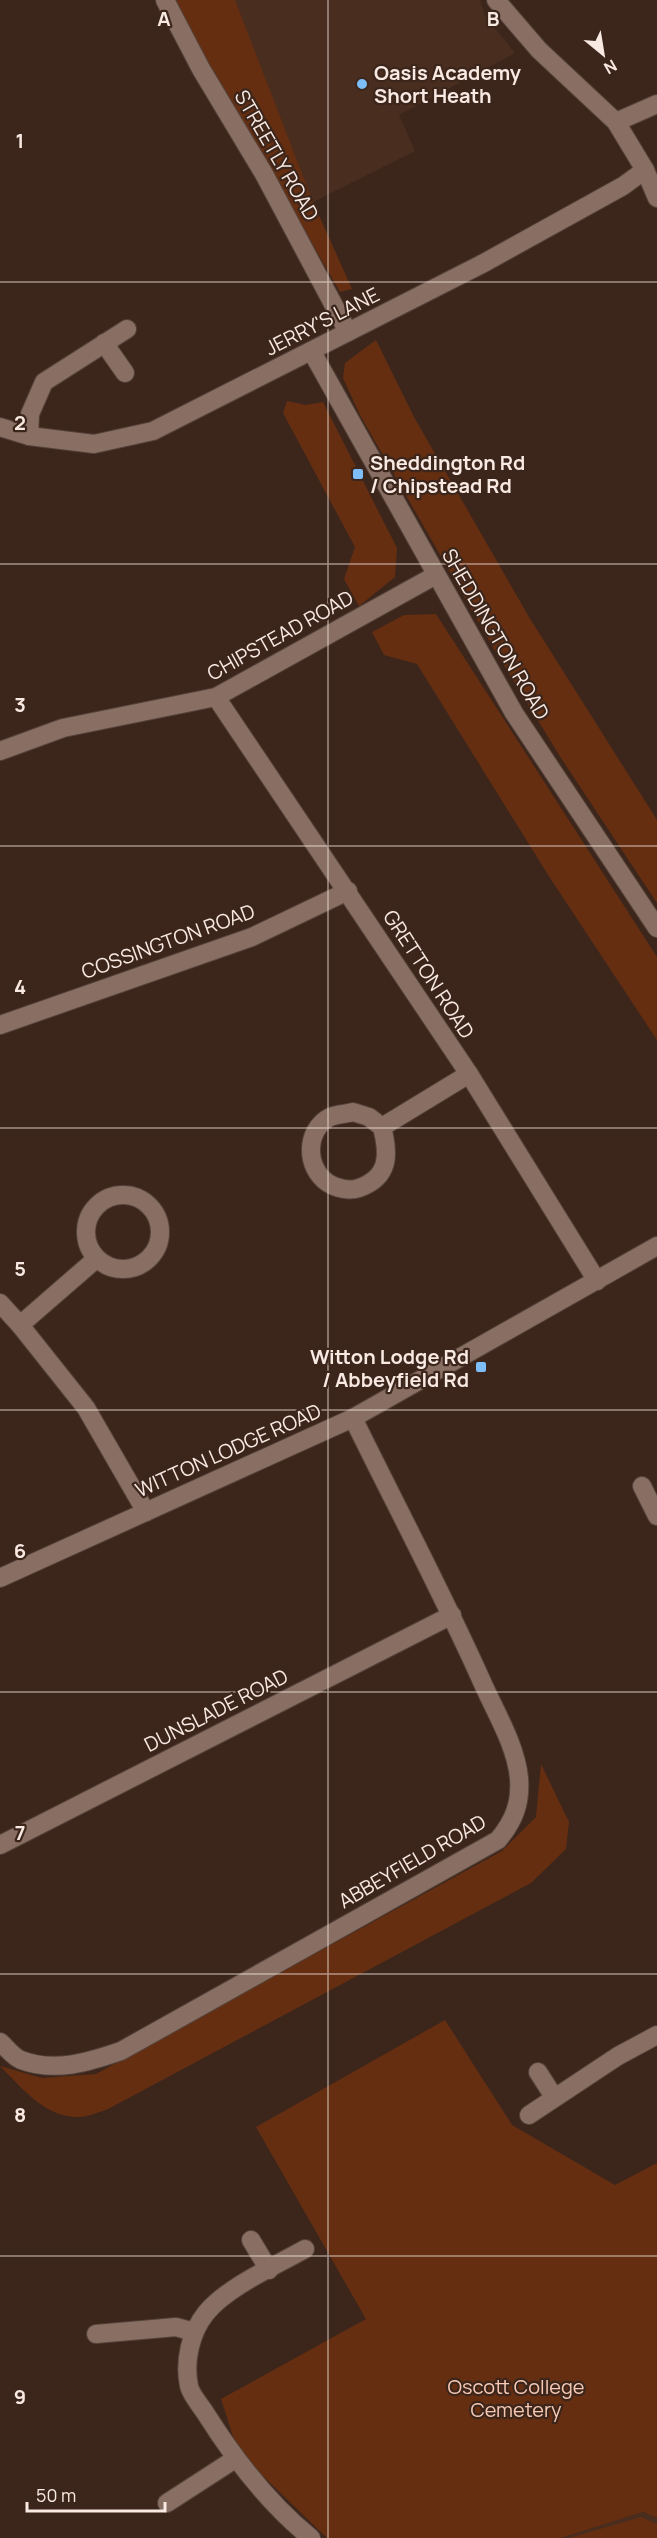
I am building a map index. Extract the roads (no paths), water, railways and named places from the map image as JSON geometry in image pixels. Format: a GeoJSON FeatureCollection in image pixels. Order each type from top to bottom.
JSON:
{"type":"FeatureCollection","features":[{"type":"Feature","properties":{"kind":"street","name":"STREETLY ROAD"},"geometry":{"type":"LineString","coordinates":[[165,0],[201,69],[264,174],[348,332]]}},
{"type":"Feature","properties":{"kind":"street"},"geometry":{"type":"LineString","coordinates":[[496,0],[539,50],[616,122],[645,170],[657,198]]}},
{"type":"Feature","properties":{"kind":"street"},"geometry":{"type":"LineString","coordinates":[[616,122],[657,104]]}},
{"type":"Feature","properties":{"kind":"street","name":"JERRY'S LANE"},"geometry":{"type":"LineString","coordinates":[[0,427],[29,436],[94,444],[153,431],[482,264],[623,186],[645,170]]}},
{"type":"Feature","properties":{"kind":"street"},"geometry":{"type":"LineString","coordinates":[[29,436],[30,414],[44,382],[127,329]]}},
{"type":"Feature","properties":{"kind":"street"},"geometry":{"type":"LineString","coordinates":[[104,344],[125,373]]}},
{"type":"Feature","properties":{"kind":"street","name":"SHEDDINGTON ROAD"},"geometry":{"type":"LineString","coordinates":[[312,352],[514,713],[657,928]]}},
{"type":"Feature","properties":{"kind":"street","name":"CHIPSTEAD ROAD"},"geometry":{"type":"LineString","coordinates":[[0,751],[63,728],[216,697],[436,575]]}},
{"type":"Feature","properties":{"kind":"street","name":"GRETTON ROAD"},"geometry":{"type":"LineString","coordinates":[[216,697],[469,1074],[597,1281]]}},
{"type":"Feature","properties":{"kind":"street","name":"COSSINGTON ROAD"},"geometry":{"type":"LineString","coordinates":[[0,1024],[252,937],[348,891]]}},
{"type":"Feature","properties":{"kind":"street"},"geometry":{"type":"LineString","coordinates":[[382,1127],[469,1074]]}},
{"type":"Feature","properties":{"kind":"street"},"geometry":{"type":"LineString","coordinates":[[353,1112],[369,1117],[382,1127],[387,1157],[382,1171],[372,1183],[354,1189],[341,1188],[328,1183],[317,1172],[311,1155],[311,1140],[318,1127],[331,1117],[353,1112]]}},
{"type":"Feature","properties":{"kind":"street"},"geometry":{"type":"LineString","coordinates":[[128,1195],[147,1203],[156,1213],[161,1225],[159,1245],[152,1257],[141,1265],[124,1270],[111,1268],[96,1259],[86,1235],[87,1222],[95,1208],[104,1199],[115,1196],[128,1195]]}},
{"type":"Feature","properties":{"kind":"street","name":"WITTON LODGE ROAD"},"geometry":{"type":"LineString","coordinates":[[0,1578],[353,1418],[657,1246]]}},
{"type":"Feature","properties":{"kind":"street"},"geometry":{"type":"LineString","coordinates":[[20,1324],[96,1259]]}},
{"type":"Feature","properties":{"kind":"street"},"geometry":{"type":"LineString","coordinates":[[0,1303],[20,1324],[86,1408],[146,1512]]}},
{"type":"Feature","properties":{"kind":"street","name":"ABBEYFIELD ROAD"},"geometry":{"type":"LineString","coordinates":[[0,2042],[20,2060],[57,2066],[82,2065],[121,2051],[498,1840],[512,1824],[519,1800],[519,1776],[512,1749],[452,1615],[353,1418]]}},
{"type":"Feature","properties":{"kind":"street"},"geometry":{"type":"LineString","coordinates":[[642,1486],[656,1509]]}},
{"type":"Feature","properties":{"kind":"street","name":"DUNSLADE ROAD"},"geometry":{"type":"LineString","coordinates":[[0,1845],[452,1615]]}},
{"type":"Feature","properties":{"kind":"street"},"geometry":{"type":"LineString","coordinates":[[529,2115],[554,2097],[657,2035]]}},
{"type":"Feature","properties":{"kind":"street"},"geometry":{"type":"LineString","coordinates":[[538,2072],[554,2097]]}},
{"type":"Feature","properties":{"kind":"street"},"geometry":{"type":"LineString","coordinates":[[251,2240],[269,2270]]}},
{"type":"Feature","properties":{"kind":"street"},"geometry":{"type":"LineString","coordinates":[[305,2249],[226,2296],[206,2312],[194,2332],[189,2347],[189,2388],[235,2459],[288,2519],[311,2538]]}},
{"type":"Feature","properties":{"kind":"street"},"geometry":{"type":"LineString","coordinates":[[96,2334],[134,2320],[194,2332]]}},
{"type":"Feature","properties":{"kind":"street"},"geometry":{"type":"LineString","coordinates":[[167,2503],[235,2459]]}},
{"type":"Feature","properties":{"kind":"place","name":"Oasis Academy Short Heath"},"geometry":{"type":"Point","coordinates":[362,84]}},
{"type":"Feature","properties":{"kind":"place","name":"Sheddington Rd / Chipstead Rd"},"geometry":{"type":"Point","coordinates":[358,474]}},
{"type":"Feature","properties":{"kind":"place","name":"Witton Lodge Rd / Abbeyfield Rd"},"geometry":{"type":"Point","coordinates":[481,1367]}},
{"type":"Feature","properties":{"kind":"park label","name":"Oscott College Cemetery"},"geometry":{"type":"Point","coordinates":[516,2398]}}]}
